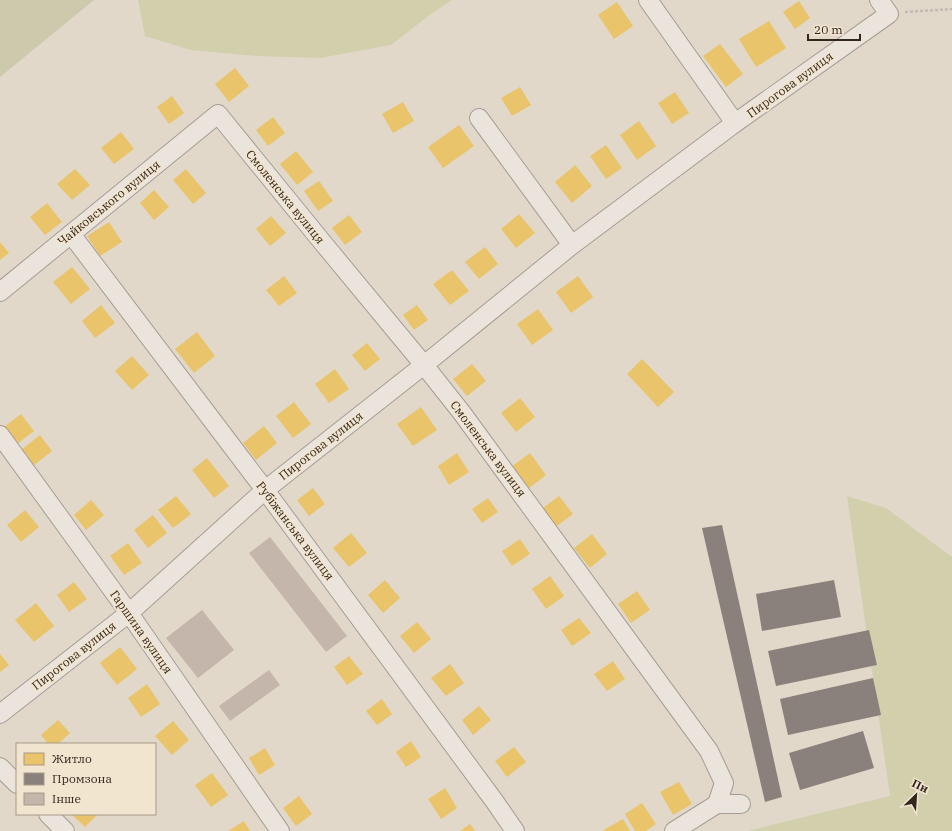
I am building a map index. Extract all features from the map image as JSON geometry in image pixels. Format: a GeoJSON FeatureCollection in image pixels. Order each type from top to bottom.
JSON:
{"type":"FeatureCollection","features":[{"type":"Feature","properties":{"kind":"street","name":"Пирогова вулиця"},"geometry":{"type":"LineString","coordinates":[[648,0],[735,124]]}},
{"type":"Feature","properties":{"kind":"street","name":"Пирогова вулиця"},"geometry":{"type":"LineString","coordinates":[[0,714],[128,613],[265,490],[424,365],[572,245],[735,124],[884,7]]}},
{"type":"Feature","properties":{"kind":"street","name":"Чайковського вулиця"},"geometry":{"type":"LineString","coordinates":[[0,292],[218,114]]}},
{"type":"Feature","properties":{"kind":"street","name":"Смоленська вулиця"},"geometry":{"type":"LineString","coordinates":[[218,114],[462,413],[710,751],[724,783],[716,804]]}},
{"type":"Feature","properties":{"kind":"street"},"geometry":{"type":"LineString","coordinates":[[479,118],[572,245]]}},
{"type":"Feature","properties":{"kind":"street","name":"Рубіжанська вулиця"},"geometry":{"type":"LineString","coordinates":[[71,234],[265,490],[515,831]]}},
{"type":"Feature","properties":{"kind":"street","name":"Гаршина вулиця"},"geometry":{"type":"LineString","coordinates":[[0,435],[128,613],[280,831]]}},
{"type":"Feature","properties":{"kind":"street"},"geometry":{"type":"LineString","coordinates":[[0,767],[16,783]]}},
{"type":"Feature","properties":{"kind":"street"},"geometry":{"type":"LineString","coordinates":[[674,831],[716,804],[741,804]]}},
{"type":"Feature","properties":{"kind":"street"},"geometry":{"type":"LineString","coordinates":[[49,815],[65,831]]}},
{"type":"Feature","properties":{"kind":"path"},"geometry":{"type":"LineString","coordinates":[[884,7],[952,9]]}},
{"type":"Feature","properties":{"kind":"shaded area"},"geometry":{"type":"Polygon","coordinates":[[[0,0],[94,0],[0,77],[0,0]]]}},
{"type":"Feature","properties":{"kind":"shaded area"},"geometry":{"type":"Polygon","coordinates":[[[138,0],[452,0],[431,14],[391,45],[320,58],[256,56],[191,50],[145,36],[138,0]]]}},
{"type":"Feature","properties":{"kind":"shaded area"},"geometry":{"type":"Polygon","coordinates":[[[847,496],[886,508],[952,557],[952,831],[747,831],[890,796],[847,496]]]}},
{"type":"Feature","properties":{"kind":"building: Житло"},"geometry":{"type":"Polygon","coordinates":[[[799,1],[810,18],[795,29],[783,12],[799,1]]]}},
{"type":"Feature","properties":{"kind":"building: Житло"},"geometry":{"type":"Polygon","coordinates":[[[617,2],[633,26],[614,39],[598,15],[617,2]]]}},
{"type":"Feature","properties":{"kind":"building: Житло"},"geometry":{"type":"Polygon","coordinates":[[[769,21],[786,48],[756,67],[739,39],[769,21]]]}},
{"type":"Feature","properties":{"kind":"building: Житло"},"geometry":{"type":"Polygon","coordinates":[[[720,44],[743,74],[726,87],[703,56],[720,44]]]}},
{"type":"Feature","properties":{"kind":"building: Житло"},"geometry":{"type":"Polygon","coordinates":[[[235,68],[249,86],[229,102],[215,84],[235,68]]]}},
{"type":"Feature","properties":{"kind":"building: Житло"},"geometry":{"type":"Polygon","coordinates":[[[520,87],[531,105],[512,116],[501,98],[520,87]]]}},
{"type":"Feature","properties":{"kind":"building: Житло"},"geometry":{"type":"Polygon","coordinates":[[[675,92],[689,113],[672,124],[658,103],[675,92]]]}},
{"type":"Feature","properties":{"kind":"building: Житло"},"geometry":{"type":"Polygon","coordinates":[[[172,96],[184,113],[169,124],[157,107],[172,96]]]}},
{"type":"Feature","properties":{"kind":"building: Житло"},"geometry":{"type":"Polygon","coordinates":[[[403,102],[414,121],[393,133],[382,114],[403,102]]]}},
{"type":"Feature","properties":{"kind":"building: Житло"},"geometry":{"type":"Polygon","coordinates":[[[273,117],[285,133],[268,146],[256,130],[273,117]]]}},
{"type":"Feature","properties":{"kind":"building: Житло"},"geometry":{"type":"Polygon","coordinates":[[[639,121],[656,146],[637,160],[620,135],[639,121]]]}},
{"type":"Feature","properties":{"kind":"building: Житло"},"geometry":{"type":"Polygon","coordinates":[[[459,125],[474,146],[443,168],[428,147],[459,125]]]}},
{"type":"Feature","properties":{"kind":"building: Житло"},"geometry":{"type":"Polygon","coordinates":[[[121,132],[134,149],[114,164],[101,148],[121,132]]]}},
{"type":"Feature","properties":{"kind":"building: Житло"},"geometry":{"type":"Polygon","coordinates":[[[606,145],[622,168],[606,179],[590,156],[606,145]]]}},
{"type":"Feature","properties":{"kind":"building: Житло"},"geometry":{"type":"Polygon","coordinates":[[[296,151],[313,172],[297,185],[280,164],[296,151]]]}},
{"type":"Feature","properties":{"kind":"building: Житло"},"geometry":{"type":"Polygon","coordinates":[[[575,165],[592,186],[572,203],[555,182],[575,165]]]}},
{"type":"Feature","properties":{"kind":"building: Житло"},"geometry":{"type":"Polygon","coordinates":[[[75,169],[90,185],[72,200],[57,184],[75,169]]]}},
{"type":"Feature","properties":{"kind":"building: Житло"},"geometry":{"type":"Polygon","coordinates":[[[186,169],[206,193],[193,204],[173,180],[186,169]]]}},
{"type":"Feature","properties":{"kind":"building: Житло"},"geometry":{"type":"Polygon","coordinates":[[[319,181],[333,201],[318,211],[304,191],[319,181]]]}},
{"type":"Feature","properties":{"kind":"building: Житло"},"geometry":{"type":"Polygon","coordinates":[[[154,190],[169,207],[154,220],[140,203],[154,190]]]}},
{"type":"Feature","properties":{"kind":"building: Житло"},"geometry":{"type":"Polygon","coordinates":[[[47,203],[62,222],[45,235],[30,217],[47,203]]]}},
{"type":"Feature","properties":{"kind":"building: Житло"},"geometry":{"type":"Polygon","coordinates":[[[519,214],[535,233],[516,248],[501,229],[519,214]]]}},
{"type":"Feature","properties":{"kind":"building: Житло"},"geometry":{"type":"Polygon","coordinates":[[[349,215],[362,232],[345,245],[332,228],[349,215]]]}},
{"type":"Feature","properties":{"kind":"building: Житло"},"geometry":{"type":"Polygon","coordinates":[[[271,216],[286,233],[270,246],[256,229],[271,216]]]}},
{"type":"Feature","properties":{"kind":"building: Житло"},"geometry":{"type":"Polygon","coordinates":[[[109,222],[122,242],[100,256],[87,236],[109,222]]]}},
{"type":"Feature","properties":{"kind":"building: Житло"},"geometry":{"type":"Polygon","coordinates":[[[0,242],[9,253],[0,260],[0,242]]]}},
{"type":"Feature","properties":{"kind":"building: Житло"},"geometry":{"type":"Polygon","coordinates":[[[485,247],[498,264],[479,279],[465,262],[485,247]]]}},
{"type":"Feature","properties":{"kind":"building: Житло"},"geometry":{"type":"Polygon","coordinates":[[[72,267],[90,289],[71,304],[53,282],[72,267]]]}},
{"type":"Feature","properties":{"kind":"building: Житло"},"geometry":{"type":"Polygon","coordinates":[[[452,270],[469,291],[450,305],[433,284],[452,270]]]}},
{"type":"Feature","properties":{"kind":"building: Житло"},"geometry":{"type":"Polygon","coordinates":[[[284,276],[297,293],[279,306],[266,290],[284,276]]]}},
{"type":"Feature","properties":{"kind":"building: Житло"},"geometry":{"type":"Polygon","coordinates":[[[578,276],[593,297],[571,313],[556,292],[578,276]]]}},
{"type":"Feature","properties":{"kind":"building: Житло"},"geometry":{"type":"Polygon","coordinates":[[[101,305],[115,323],[95,338],[82,321],[101,305]]]}},
{"type":"Feature","properties":{"kind":"building: Житло"},"geometry":{"type":"Polygon","coordinates":[[[417,305],[428,320],[414,330],[403,315],[417,305]]]}},
{"type":"Feature","properties":{"kind":"building: Житло"},"geometry":{"type":"Polygon","coordinates":[[[538,309],[553,330],[532,345],[517,324],[538,309]]]}},
{"type":"Feature","properties":{"kind":"building: Житло"},"geometry":{"type":"Polygon","coordinates":[[[197,332],[215,356],[194,373],[175,349],[197,332]]]}},
{"type":"Feature","properties":{"kind":"building: Житло"},"geometry":{"type":"Polygon","coordinates":[[[367,343],[380,359],[365,371],[352,355],[367,343]]]}},
{"type":"Feature","properties":{"kind":"building: Житло"},"geometry":{"type":"Polygon","coordinates":[[[132,356],[149,375],[132,390],[115,371],[132,356]]]}},
{"type":"Feature","properties":{"kind":"building: Житло"},"geometry":{"type":"Polygon","coordinates":[[[642,359],[674,392],[658,407],[627,374],[642,359]]]}},
{"type":"Feature","properties":{"kind":"building: Житло"},"geometry":{"type":"Polygon","coordinates":[[[472,364],[486,381],[467,396],[453,379],[472,364]]]}},
{"type":"Feature","properties":{"kind":"building: Житло"},"geometry":{"type":"Polygon","coordinates":[[[335,369],[349,389],[329,403],[315,384],[335,369]]]}},
{"type":"Feature","properties":{"kind":"building: Житло"},"geometry":{"type":"Polygon","coordinates":[[[520,398],[535,417],[516,432],[501,413],[520,398]]]}},
{"type":"Feature","properties":{"kind":"building: Житло"},"geometry":{"type":"Polygon","coordinates":[[[294,402],[311,424],[293,438],[276,416],[294,402]]]}},
{"type":"Feature","properties":{"kind":"building: Житло"},"geometry":{"type":"Polygon","coordinates":[[[421,407],[437,430],[413,446],[397,424],[421,407]]]}},
{"type":"Feature","properties":{"kind":"building: Житло"},"geometry":{"type":"Polygon","coordinates":[[[21,414],[34,431],[17,444],[4,427],[21,414]]]}},
{"type":"Feature","properties":{"kind":"building: Житло"},"geometry":{"type":"Polygon","coordinates":[[[264,426],[277,443],[256,460],[243,443],[264,426]]]}},
{"type":"Feature","properties":{"kind":"building: Житло"},"geometry":{"type":"Polygon","coordinates":[[[40,435],[52,451],[33,466],[21,450],[40,435]]]}},
{"type":"Feature","properties":{"kind":"building: Житло"},"geometry":{"type":"Polygon","coordinates":[[[457,453],[469,472],[449,485],[438,466],[457,453]]]}},
{"type":"Feature","properties":{"kind":"building: Житло"},"geometry":{"type":"Polygon","coordinates":[[[530,453],[546,475],[528,489],[511,467],[530,453]]]}},
{"type":"Feature","properties":{"kind":"building: Житло"},"geometry":{"type":"Polygon","coordinates":[[[207,458],[229,486],[214,498],[192,470],[207,458]]]}},
{"type":"Feature","properties":{"kind":"building: Житло"},"geometry":{"type":"Polygon","coordinates":[[[313,488],[325,504],[309,516],[297,500],[313,488]]]}},
{"type":"Feature","properties":{"kind":"building: Житло"},"geometry":{"type":"Polygon","coordinates":[[[176,496],[191,514],[173,528],[158,510],[176,496]]]}},
{"type":"Feature","properties":{"kind":"building: Житло"},"geometry":{"type":"Polygon","coordinates":[[[559,496],[573,514],[557,526],[543,508],[559,496]]]}},
{"type":"Feature","properties":{"kind":"building: Житло"},"geometry":{"type":"Polygon","coordinates":[[[488,498],[498,512],[482,523],[472,509],[488,498]]]}},
{"type":"Feature","properties":{"kind":"building: Житло"},"geometry":{"type":"Polygon","coordinates":[[[91,500],[104,515],[86,530],[74,515],[91,500]]]}},
{"type":"Feature","properties":{"kind":"building: Житло"},"geometry":{"type":"Polygon","coordinates":[[[25,510],[39,527],[21,542],[7,525],[25,510]]]}},
{"type":"Feature","properties":{"kind":"building: Житло"},"geometry":{"type":"Polygon","coordinates":[[[153,515],[167,533],[148,548],[134,530],[153,515]]]}},
{"type":"Feature","properties":{"kind":"building: Житло"},"geometry":{"type":"Polygon","coordinates":[[[351,533],[367,553],[349,567],[333,548],[351,533]]]}},
{"type":"Feature","properties":{"kind":"building: Житло"},"geometry":{"type":"Polygon","coordinates":[[[592,534],[607,554],[590,568],[574,548],[592,534]]]}},
{"type":"Feature","properties":{"kind":"building: Житло"},"geometry":{"type":"Polygon","coordinates":[[[520,539],[530,554],[512,566],[502,551],[520,539]]]}},
{"type":"Feature","properties":{"kind":"building: Житло"},"geometry":{"type":"Polygon","coordinates":[[[128,543],[142,563],[124,575],[110,556],[128,543]]]}},
{"type":"Feature","properties":{"kind":"building: Житло"},"geometry":{"type":"Polygon","coordinates":[[[550,576],[564,596],[546,609],[532,589],[550,576]]]}},
{"type":"Feature","properties":{"kind":"building: Житло"},"geometry":{"type":"Polygon","coordinates":[[[385,580],[400,598],[383,613],[368,595],[385,580]]]}},
{"type":"Feature","properties":{"kind":"building: Житло"},"geometry":{"type":"Polygon","coordinates":[[[74,582],[87,599],[69,612],[57,595],[74,582]]]}},
{"type":"Feature","properties":{"kind":"building: Житло"},"geometry":{"type":"Polygon","coordinates":[[[637,591],[650,610],[631,623],[618,604],[637,591]]]}},
{"type":"Feature","properties":{"kind":"building: Житло"},"geometry":{"type":"Polygon","coordinates":[[[36,603],[54,626],[34,642],[15,620],[36,603]]]}},
{"type":"Feature","properties":{"kind":"building: Житло"},"geometry":{"type":"Polygon","coordinates":[[[579,618],[591,633],[572,646],[561,630],[579,618]]]}},
{"type":"Feature","properties":{"kind":"building: Житло"},"geometry":{"type":"Polygon","coordinates":[[[417,622],[431,639],[414,653],[400,636],[417,622]]]}},
{"type":"Feature","properties":{"kind":"building: Житло"},"geometry":{"type":"Polygon","coordinates":[[[120,647],[137,669],[117,685],[100,663],[120,647]]]}},
{"type":"Feature","properties":{"kind":"building: Житло"},"geometry":{"type":"Polygon","coordinates":[[[0,654],[9,665],[0,672],[0,654]]]}},
{"type":"Feature","properties":{"kind":"building: Житло"},"geometry":{"type":"Polygon","coordinates":[[[349,656],[363,674],[347,685],[334,667],[349,656]]]}},
{"type":"Feature","properties":{"kind":"building: Житло"},"geometry":{"type":"Polygon","coordinates":[[[613,661],[625,679],[607,691],[594,674],[613,661]]]}},
{"type":"Feature","properties":{"kind":"building: Житло"},"geometry":{"type":"Polygon","coordinates":[[[450,664],[464,683],[446,696],[431,678],[450,664]]]}},
{"type":"Feature","properties":{"kind":"building: Житло"},"geometry":{"type":"Polygon","coordinates":[[[147,684],[160,704],[141,717],[128,698],[147,684]]]}},
{"type":"Feature","properties":{"kind":"building: Житло"},"geometry":{"type":"Polygon","coordinates":[[[382,699],[392,714],[377,725],[366,711],[382,699]]]}},
{"type":"Feature","properties":{"kind":"building: Житло"},"geometry":{"type":"Polygon","coordinates":[[[479,706],[491,720],[473,735],[462,720],[479,706]]]}},
{"type":"Feature","properties":{"kind":"building: Житло"},"geometry":{"type":"Polygon","coordinates":[[[58,720],[70,733],[59,743],[47,743],[41,735],[58,720]]]}},
{"type":"Feature","properties":{"kind":"building: Житло"},"geometry":{"type":"Polygon","coordinates":[[[173,721],[189,740],[172,755],[155,736],[173,721]]]}},
{"type":"Feature","properties":{"kind":"building: Житло"},"geometry":{"type":"Polygon","coordinates":[[[411,741],[421,757],[406,767],[396,752],[411,741]]]}},
{"type":"Feature","properties":{"kind":"building: Житло"},"geometry":{"type":"Polygon","coordinates":[[[514,747],[526,762],[507,777],[495,761],[514,747]]]}},
{"type":"Feature","properties":{"kind":"building: Житло"},"geometry":{"type":"Polygon","coordinates":[[[265,748],[275,765],[259,775],[249,758],[265,748]]]}},
{"type":"Feature","properties":{"kind":"building: Житло"},"geometry":{"type":"Polygon","coordinates":[[[212,773],[228,795],[211,807],[195,785],[212,773]]]}},
{"type":"Feature","properties":{"kind":"building: Житло"},"geometry":{"type":"Polygon","coordinates":[[[679,782],[692,804],[673,815],[660,792],[679,782]]]}},
{"type":"Feature","properties":{"kind":"building: Житло"},"geometry":{"type":"Polygon","coordinates":[[[445,788],[457,808],[441,819],[428,799],[445,788]]]}},
{"type":"Feature","properties":{"kind":"building: Житло"},"geometry":{"type":"Polygon","coordinates":[[[299,796],[312,814],[296,826],[283,808],[299,796]]]}},
{"type":"Feature","properties":{"kind":"building: Житло"},"geometry":{"type":"Polygon","coordinates":[[[642,803],[656,824],[646,831],[635,831],[625,814],[642,803]]]}},
{"type":"Feature","properties":{"kind":"building: Житло"},"geometry":{"type":"Polygon","coordinates":[[[72,815],[97,815],[85,827],[72,815]]]}},
{"type":"Feature","properties":{"kind":"building: Житло"},"geometry":{"type":"Polygon","coordinates":[[[623,819],[630,831],[602,831],[623,819]]]}},
{"type":"Feature","properties":{"kind":"building: Житло"},"geometry":{"type":"Polygon","coordinates":[[[244,821],[250,831],[228,831],[244,821]]]}},
{"type":"Feature","properties":{"kind":"building: Житло"},"geometry":{"type":"Polygon","coordinates":[[[470,824],[475,831],[460,831],[470,824]]]}},
{"type":"Feature","properties":{"kind":"building: Промзона"},"geometry":{"type":"Polygon","coordinates":[[[722,525],[782,797],[765,802],[702,528],[722,525]]]}},
{"type":"Feature","properties":{"kind":"building: Промзона"},"geometry":{"type":"Polygon","coordinates":[[[834,580],[841,617],[762,631],[756,594],[834,580]]]}},
{"type":"Feature","properties":{"kind":"building: Промзона"},"geometry":{"type":"Polygon","coordinates":[[[869,630],[877,665],[776,686],[768,651],[869,630]]]}},
{"type":"Feature","properties":{"kind":"building: Промзона"},"geometry":{"type":"Polygon","coordinates":[[[873,678],[881,715],[788,735],[780,699],[873,678]]]}},
{"type":"Feature","properties":{"kind":"building: Промзона"},"geometry":{"type":"Polygon","coordinates":[[[863,731],[874,768],[800,790],[789,753],[863,731]]]}},
{"type":"Feature","properties":{"kind":"building: Інше"},"geometry":{"type":"Polygon","coordinates":[[[270,537],[347,636],[326,652],[249,553],[270,537]]]}},
{"type":"Feature","properties":{"kind":"building: Інше"},"geometry":{"type":"Polygon","coordinates":[[[202,610],[234,650],[198,678],[166,638],[202,610]]]}},
{"type":"Feature","properties":{"kind":"building: Інше"},"geometry":{"type":"Polygon","coordinates":[[[269,670],[280,685],[230,721],[219,706],[269,670]]]}}]}
